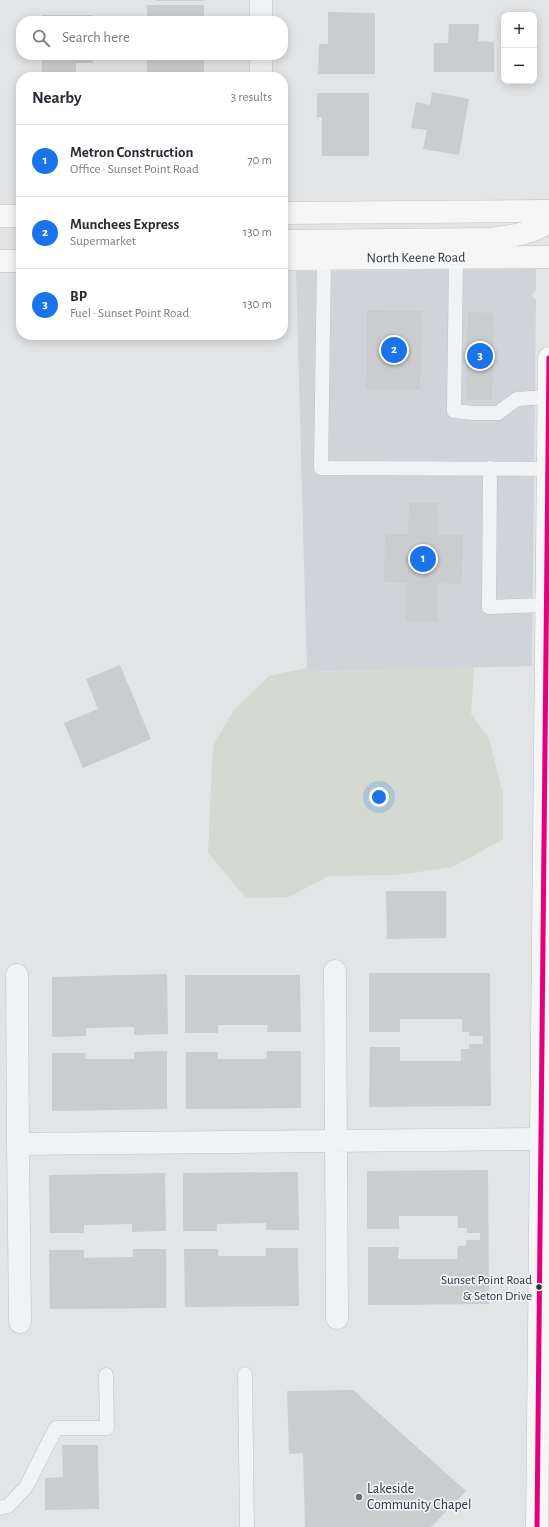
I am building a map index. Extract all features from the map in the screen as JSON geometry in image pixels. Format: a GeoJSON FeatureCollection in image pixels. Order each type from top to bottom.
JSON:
{"type":"FeatureCollection","features":[{"type":"Feature","properties":{"kind":"main road"},"geometry":{"type":"LineString","coordinates":[[288,213],[511,211],[546,224]]}},
{"type":"Feature","properties":{"kind":"main road"},"geometry":{"type":"LineString","coordinates":[[0,216],[16,216]]}},
{"type":"Feature","properties":{"kind":"main road"},"geometry":{"type":"LineString","coordinates":[[288,241],[489,239],[518,236],[546,224]]}},
{"type":"Feature","properties":{"kind":"main road","name":"North Keene Road"},"geometry":{"type":"LineString","coordinates":[[288,259],[549,257]]}},
{"type":"Feature","properties":{"kind":"main road"},"geometry":{"type":"LineString","coordinates":[[0,261],[16,261]]}},
{"type":"Feature","properties":{"kind":"main road"},"geometry":{"type":"LineString","coordinates":[[537,1527],[543,1369],[540,1139],[549,358]]}},
{"type":"Feature","properties":{"kind":"street"},"geometry":{"type":"LineString","coordinates":[[261,0],[261,16]]}},
{"type":"Feature","properties":{"kind":"street"},"geometry":{"type":"LineString","coordinates":[[260,72],[261,60]]}},
{"type":"Feature","properties":{"kind":"street"},"geometry":{"type":"LineString","coordinates":[[335,971],[337,1318]]}},
{"type":"Feature","properties":{"kind":"street"},"geometry":{"type":"LineString","coordinates":[[17,976],[20,1322]]}},
{"type":"Feature","properties":{"kind":"street"},"geometry":{"type":"LineString","coordinates":[[18,1144],[540,1139]]}},
{"type":"Feature","properties":{"kind":"lane"},"geometry":{"type":"LineString","coordinates":[[456,258],[454,411],[498,413],[517,398],[548,398]]}},
{"type":"Feature","properties":{"kind":"lane"},"geometry":{"type":"LineString","coordinates":[[324,259],[321,468],[548,469]]}},
{"type":"Feature","properties":{"kind":"lane"},"geometry":{"type":"LineString","coordinates":[[490,468],[489,607],[546,605]]}},
{"type":"Feature","properties":{"kind":"lane"},"geometry":{"type":"LineString","coordinates":[[245,1374],[247,1527]]}},
{"type":"Feature","properties":{"kind":"lane"},"geometry":{"type":"LineString","coordinates":[[0,1508],[8,1506],[26,1487],[56,1428],[107,1428],[106,1375]]}},
{"type":"Feature","properties":{"kind":"shaded area"},"geometry":{"type":"Polygon","coordinates":[[[536,269],[536,289],[532,296],[536,299],[532,666],[307,672],[296,271],[536,269]]]}},
{"type":"Feature","properties":{"kind":"shaded area"},"geometry":{"type":"Polygon","coordinates":[[[474,667],[471,714],[489,738],[503,794],[503,839],[453,867],[397,875],[329,876],[289,897],[246,898],[208,853],[213,746],[233,711],[269,676],[307,668],[308,672],[474,667]]]}},
{"type":"Feature","properties":{"kind":"building"},"geometry":{"type":"Polygon","coordinates":[[[203,0],[203,1],[157,1],[203,0]]]}},
{"type":"Feature","properties":{"kind":"building"},"geometry":{"type":"Polygon","coordinates":[[[147,5],[204,5],[204,16],[147,16],[147,5]]]}},
{"type":"Feature","properties":{"kind":"building"},"geometry":{"type":"Polygon","coordinates":[[[328,12],[375,13],[375,74],[318,74],[319,44],[328,44],[328,12]]]}},
{"type":"Feature","properties":{"kind":"building"},"geometry":{"type":"Polygon","coordinates":[[[42,15],[93,15],[93,16],[42,15]]]}},
{"type":"Feature","properties":{"kind":"building"},"geometry":{"type":"Polygon","coordinates":[[[449,24],[479,24],[478,41],[494,42],[494,72],[434,72],[434,43],[448,43],[449,24]]]}},
{"type":"Feature","properties":{"kind":"building"},"geometry":{"type":"Polygon","coordinates":[[[42,60],[93,60],[93,63],[76,63],[76,72],[42,72],[42,60]]]}},
{"type":"Feature","properties":{"kind":"building"},"geometry":{"type":"Polygon","coordinates":[[[147,60],[204,60],[204,72],[147,72],[147,60]]]}},
{"type":"Feature","properties":{"kind":"building"},"geometry":{"type":"Polygon","coordinates":[[[432,92],[469,99],[459,155],[423,149],[427,130],[411,128],[416,102],[430,105],[432,92]]]}},
{"type":"Feature","properties":{"kind":"building"},"geometry":{"type":"Polygon","coordinates":[[[317,93],[369,93],[369,156],[322,156],[322,117],[317,117],[317,93]]]}},
{"type":"Feature","properties":{"kind":"building"},"geometry":{"type":"Polygon","coordinates":[[[367,310],[422,311],[420,390],[366,389],[367,310]]]}},
{"type":"Feature","properties":{"kind":"building"},"geometry":{"type":"Polygon","coordinates":[[[468,312],[494,313],[492,400],[466,400],[468,312]]]}},
{"type":"Feature","properties":{"kind":"building"},"geometry":{"type":"Polygon","coordinates":[[[409,503],[438,503],[437,535],[463,535],[462,584],[437,583],[437,622],[406,621],[406,583],[384,582],[385,534],[408,534],[409,503]]]}},
{"type":"Feature","properties":{"kind":"building"},"geometry":{"type":"Polygon","coordinates":[[[120,665],[151,739],[83,768],[64,723],[98,709],[86,679],[120,665]]]}},
{"type":"Feature","properties":{"kind":"building"},"geometry":{"type":"Polygon","coordinates":[[[386,891],[446,891],[446,938],[387,939],[386,891]]]}},
{"type":"Feature","properties":{"kind":"building"},"geometry":{"type":"Polygon","coordinates":[[[369,973],[490,973],[491,1106],[369,1107],[370,1047],[400,1047],[400,1061],[461,1061],[461,1049],[469,1049],[469,1044],[483,1044],[483,1036],[469,1036],[469,1032],[462,1032],[462,1019],[400,1019],[400,1032],[369,1032],[369,973]]]}},
{"type":"Feature","properties":{"kind":"building"},"geometry":{"type":"Polygon","coordinates":[[[167,974],[168,1034],[134,1035],[134,1027],[86,1028],[86,1036],[52,1037],[52,977],[167,974]]]}},
{"type":"Feature","properties":{"kind":"building"},"geometry":{"type":"Polygon","coordinates":[[[185,975],[300,975],[301,1032],[267,1032],[268,1025],[218,1025],[218,1033],[185,1033],[185,975]]]}},
{"type":"Feature","properties":{"kind":"building"},"geometry":{"type":"Polygon","coordinates":[[[167,1051],[167,1109],[52,1111],[52,1053],[85,1053],[85,1059],[134,1059],[134,1052],[167,1051]]]}},
{"type":"Feature","properties":{"kind":"building"},"geometry":{"type":"Polygon","coordinates":[[[267,1051],[301,1051],[301,1108],[186,1109],[186,1052],[218,1052],[218,1059],[266,1059],[267,1051]]]}},
{"type":"Feature","properties":{"kind":"building"},"geometry":{"type":"Polygon","coordinates":[[[488,1170],[489,1304],[368,1305],[368,1247],[399,1247],[398,1259],[457,1259],[458,1246],[466,1246],[466,1240],[480,1240],[480,1233],[467,1233],[467,1228],[458,1228],[458,1216],[399,1216],[399,1229],[367,1229],[367,1171],[488,1170]]]}},
{"type":"Feature","properties":{"kind":"building"},"geometry":{"type":"Polygon","coordinates":[[[298,1172],[299,1230],[266,1230],[266,1223],[217,1224],[217,1231],[183,1231],[183,1173],[298,1172]]]}},
{"type":"Feature","properties":{"kind":"building"},"geometry":{"type":"Polygon","coordinates":[[[165,1173],[166,1231],[132,1232],[132,1224],[84,1225],[84,1233],[50,1233],[49,1175],[165,1173]]]}},
{"type":"Feature","properties":{"kind":"building"},"geometry":{"type":"Polygon","coordinates":[[[266,1248],[298,1248],[299,1306],[185,1307],[184,1249],[218,1249],[218,1256],[266,1256],[266,1248]]]}},
{"type":"Feature","properties":{"kind":"building"},"geometry":{"type":"Polygon","coordinates":[[[133,1249],[166,1249],[166,1308],[50,1309],[49,1250],[84,1250],[84,1258],[133,1257],[133,1249]]]}},
{"type":"Feature","properties":{"kind":"building"},"geometry":{"type":"Polygon","coordinates":[[[353,1390],[466,1491],[431,1527],[305,1527],[303,1453],[289,1454],[287,1391],[353,1390]]]}},
{"type":"Feature","properties":{"kind":"building"},"geometry":{"type":"Polygon","coordinates":[[[62,1445],[98,1445],[99,1509],[45,1510],[45,1478],[63,1477],[62,1445]]]}},
{"type":"Feature","properties":{"kind":"transit line"},"geometry":{"type":"LineString","coordinates":[[537,1527],[549,358]]}},
{"type":"Feature","properties":{"kind":"place","name":"Munchees Express"},"geometry":{"type":"Point","coordinates":[394,350]}},
{"type":"Feature","properties":{"kind":"place","name":"BP"},"geometry":{"type":"Point","coordinates":[480,356]}},
{"type":"Feature","properties":{"kind":"place","name":"Metron Construction"},"geometry":{"type":"Point","coordinates":[423,559]}},
{"type":"Feature","properties":{"kind":"place","name":"Sunset Point Road & Seton Drive"},"geometry":{"type":"Point","coordinates":[539,1287]}},
{"type":"Feature","properties":{"kind":"place","name":"Lakeside Community Chapel"},"geometry":{"type":"Point","coordinates":[359,1497]}}]}
